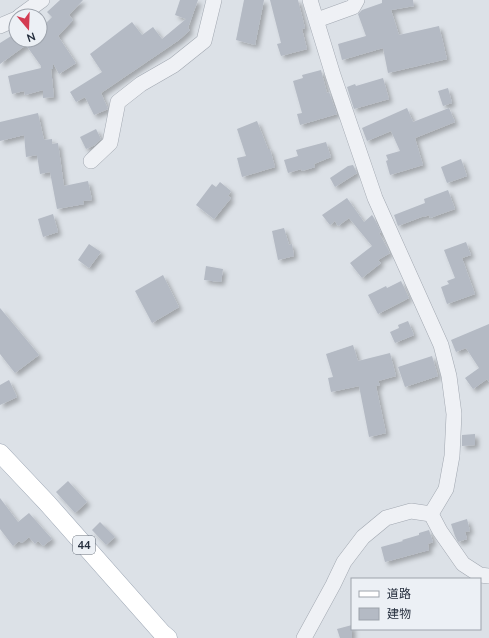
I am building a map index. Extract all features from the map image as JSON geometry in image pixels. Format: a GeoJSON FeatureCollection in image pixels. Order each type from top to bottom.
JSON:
{"type":"FeatureCollection","features":[{"type":"Feature","properties":{"kind":"main road","name":"44"},"geometry":{"type":"LineString","coordinates":[[1,457],[48,504],[168,638]]}},
{"type":"Feature","properties":{"kind":"street"},"geometry":{"type":"LineString","coordinates":[[31,8],[42,0]]}},
{"type":"Feature","properties":{"kind":"street"},"geometry":{"type":"LineString","coordinates":[[91,161],[110,143],[118,102],[141,84],[174,65],[204,40],[214,0]]}},
{"type":"Feature","properties":{"kind":"street"},"geometry":{"type":"LineString","coordinates":[[310,0],[333,75],[375,198],[441,345],[449,376],[454,414],[452,456],[446,489],[431,514]]}},
{"type":"Feature","properties":{"kind":"street"},"geometry":{"type":"LineString","coordinates":[[317,20],[353,7],[357,0]]}},
{"type":"Feature","properties":{"kind":"street"},"geometry":{"type":"LineString","coordinates":[[304,638],[344,562],[363,537],[386,518],[411,511],[431,514]]}},
{"type":"Feature","properties":{"kind":"street"},"geometry":{"type":"LineString","coordinates":[[431,514],[440,531],[463,564],[480,575],[489,576]]}},
{"type":"Feature","properties":{"kind":"building"},"geometry":{"type":"Polygon","coordinates":[[[60,0],[83,0],[69,15],[73,20],[58,36],[76,63],[59,74],[53,63],[53,69],[51,69],[54,97],[43,98],[43,90],[25,95],[24,91],[12,94],[8,76],[41,68],[28,48],[48,48],[48,21],[52,17],[48,11],[60,0]]]}},
{"type":"Feature","properties":{"kind":"building"},"geometry":{"type":"Polygon","coordinates":[[[180,0],[198,0],[188,28],[190,30],[179,40],[101,93],[108,109],[94,115],[85,97],[76,102],[70,92],[102,72],[90,54],[132,22],[142,35],[153,27],[162,39],[186,19],[175,15],[180,0]]]}},
{"type":"Feature","properties":{"kind":"building"},"geometry":{"type":"Polygon","coordinates":[[[244,0],[264,0],[255,45],[236,40],[244,0]]]}},
{"type":"Feature","properties":{"kind":"building"},"geometry":{"type":"Polygon","coordinates":[[[270,0],[298,0],[305,28],[302,29],[307,49],[281,56],[277,44],[281,43],[270,0]]]}},
{"type":"Feature","properties":{"kind":"building"},"geometry":{"type":"Polygon","coordinates":[[[382,0],[413,0],[414,6],[391,10],[399,35],[439,26],[447,59],[388,73],[383,48],[342,60],[338,44],[366,36],[358,14],[362,10],[382,3],[382,0]]]}},
{"type":"Feature","properties":{"kind":"building"},"geometry":{"type":"Polygon","coordinates":[[[8,38],[8,48],[22,48],[0,64],[0,43],[8,38]]]}},
{"type":"Feature","properties":{"kind":"building"},"geometry":{"type":"Polygon","coordinates":[[[321,70],[327,93],[329,92],[337,114],[300,125],[297,114],[302,113],[293,81],[303,78],[302,75],[321,70]]]}},
{"type":"Feature","properties":{"kind":"building"},"geometry":{"type":"Polygon","coordinates":[[[383,78],[389,99],[354,109],[347,87],[355,84],[356,86],[383,78]]]}},
{"type":"Feature","properties":{"kind":"building"},"geometry":{"type":"Polygon","coordinates":[[[448,88],[452,103],[443,106],[438,91],[448,88]]]}},
{"type":"Feature","properties":{"kind":"building"},"geometry":{"type":"Polygon","coordinates":[[[407,108],[413,122],[449,108],[455,122],[415,138],[423,165],[390,175],[386,155],[400,151],[391,131],[367,141],[362,128],[407,108]]]}},
{"type":"Feature","properties":{"kind":"building"},"geometry":{"type":"Polygon","coordinates":[[[38,113],[44,140],[52,139],[52,144],[58,143],[64,186],[88,181],[92,200],[83,201],[84,204],[57,209],[50,172],[40,174],[37,155],[26,157],[24,135],[0,141],[0,122],[38,113]]]}},
{"type":"Feature","properties":{"kind":"building"},"geometry":{"type":"Polygon","coordinates":[[[257,121],[268,149],[270,149],[275,167],[242,177],[237,158],[246,156],[237,129],[257,121]]]}},
{"type":"Feature","properties":{"kind":"building"},"geometry":{"type":"Polygon","coordinates":[[[96,129],[101,139],[95,145],[86,149],[80,137],[96,129]]]}},
{"type":"Feature","properties":{"kind":"building"},"geometry":{"type":"Polygon","coordinates":[[[326,142],[331,157],[314,164],[315,167],[288,173],[284,160],[298,156],[296,150],[326,142]]]}},
{"type":"Feature","properties":{"kind":"building"},"geometry":{"type":"Polygon","coordinates":[[[461,159],[467,176],[447,183],[441,167],[461,159]]]}},
{"type":"Feature","properties":{"kind":"building"},"geometry":{"type":"Polygon","coordinates":[[[353,165],[357,173],[335,187],[330,178],[348,166],[353,165]]]}},
{"type":"Feature","properties":{"kind":"building"},"geometry":{"type":"Polygon","coordinates":[[[220,182],[231,191],[228,196],[231,198],[214,219],[196,205],[212,184],[216,187],[220,182]]]}},
{"type":"Feature","properties":{"kind":"building"},"geometry":{"type":"Polygon","coordinates":[[[448,190],[455,209],[430,218],[429,215],[424,216],[398,226],[394,215],[425,203],[424,199],[448,190]]]}},
{"type":"Feature","properties":{"kind":"building"},"geometry":{"type":"Polygon","coordinates":[[[347,198],[364,222],[372,215],[381,232],[379,233],[390,253],[378,260],[381,263],[362,278],[350,263],[372,246],[349,218],[338,226],[335,221],[330,225],[322,215],[347,198]]]}},
{"type":"Feature","properties":{"kind":"building"},"geometry":{"type":"Polygon","coordinates":[[[53,214],[58,232],[43,237],[38,219],[53,214]]]}},
{"type":"Feature","properties":{"kind":"building"},"geometry":{"type":"Polygon","coordinates":[[[284,228],[289,245],[292,244],[294,256],[278,260],[272,231],[284,228]]]}},
{"type":"Feature","properties":{"kind":"building"},"geometry":{"type":"Polygon","coordinates":[[[466,242],[471,255],[462,258],[475,294],[447,304],[441,287],[449,284],[447,281],[455,278],[444,250],[466,242]]]}},
{"type":"Feature","properties":{"kind":"building"},"geometry":{"type":"Polygon","coordinates":[[[89,244],[101,252],[89,268],[78,260],[89,244]]]}},
{"type":"Feature","properties":{"kind":"building"},"geometry":{"type":"Polygon","coordinates":[[[206,266],[223,269],[221,282],[204,280],[206,266]]]}},
{"type":"Feature","properties":{"kind":"building"},"geometry":{"type":"Polygon","coordinates":[[[163,275],[179,307],[152,323],[135,291],[163,275]]]}},
{"type":"Feature","properties":{"kind":"building"},"geometry":{"type":"Polygon","coordinates":[[[401,281],[409,298],[378,314],[368,295],[386,286],[387,288],[401,281]]]}},
{"type":"Feature","properties":{"kind":"building"},"geometry":{"type":"Polygon","coordinates":[[[0,308],[39,355],[15,373],[0,354],[0,308]]]}},
{"type":"Feature","properties":{"kind":"building"},"geometry":{"type":"Polygon","coordinates":[[[408,321],[414,335],[395,343],[390,332],[399,328],[398,325],[408,321]]]}},
{"type":"Feature","properties":{"kind":"building"},"geometry":{"type":"Polygon","coordinates":[[[489,324],[489,382],[487,379],[473,389],[465,378],[479,368],[466,348],[456,352],[451,340],[489,324]]]}},
{"type":"Feature","properties":{"kind":"building"},"geometry":{"type":"Polygon","coordinates":[[[353,345],[358,361],[390,353],[396,376],[378,381],[380,385],[376,386],[386,433],[369,437],[359,386],[331,392],[328,378],[333,377],[326,354],[353,345]]]}},
{"type":"Feature","properties":{"kind":"building"},"geometry":{"type":"Polygon","coordinates":[[[432,356],[438,376],[405,387],[398,367],[432,356]]]}},
{"type":"Feature","properties":{"kind":"building"},"geometry":{"type":"Polygon","coordinates":[[[9,380],[17,397],[0,405],[0,385],[9,380]]]}},
{"type":"Feature","properties":{"kind":"building"},"geometry":{"type":"Polygon","coordinates":[[[475,434],[475,445],[462,446],[462,435],[475,434]]]}},
{"type":"Feature","properties":{"kind":"building"},"geometry":{"type":"Polygon","coordinates":[[[68,481],[87,502],[75,513],[56,492],[68,481]]]}},
{"type":"Feature","properties":{"kind":"building"},"geometry":{"type":"Polygon","coordinates":[[[0,498],[18,522],[29,513],[52,539],[43,546],[38,541],[35,544],[29,537],[22,543],[19,541],[13,546],[0,529],[0,498]]]}},
{"type":"Feature","properties":{"kind":"building"},"geometry":{"type":"Polygon","coordinates":[[[467,519],[470,531],[465,532],[467,539],[458,542],[451,524],[467,519]]]}},
{"type":"Feature","properties":{"kind":"building"},"geometry":{"type":"Polygon","coordinates":[[[100,522],[115,537],[106,545],[92,530],[100,522]]]}},
{"type":"Feature","properties":{"kind":"building"},"geometry":{"type":"Polygon","coordinates":[[[429,530],[433,542],[428,544],[429,550],[385,562],[381,547],[403,541],[402,540],[419,535],[419,533],[429,530]]]}},
{"type":"Feature","properties":{"kind":"building"},"geometry":{"type":"Polygon","coordinates":[[[351,625],[352,638],[340,638],[337,629],[351,625]]]}}]}
